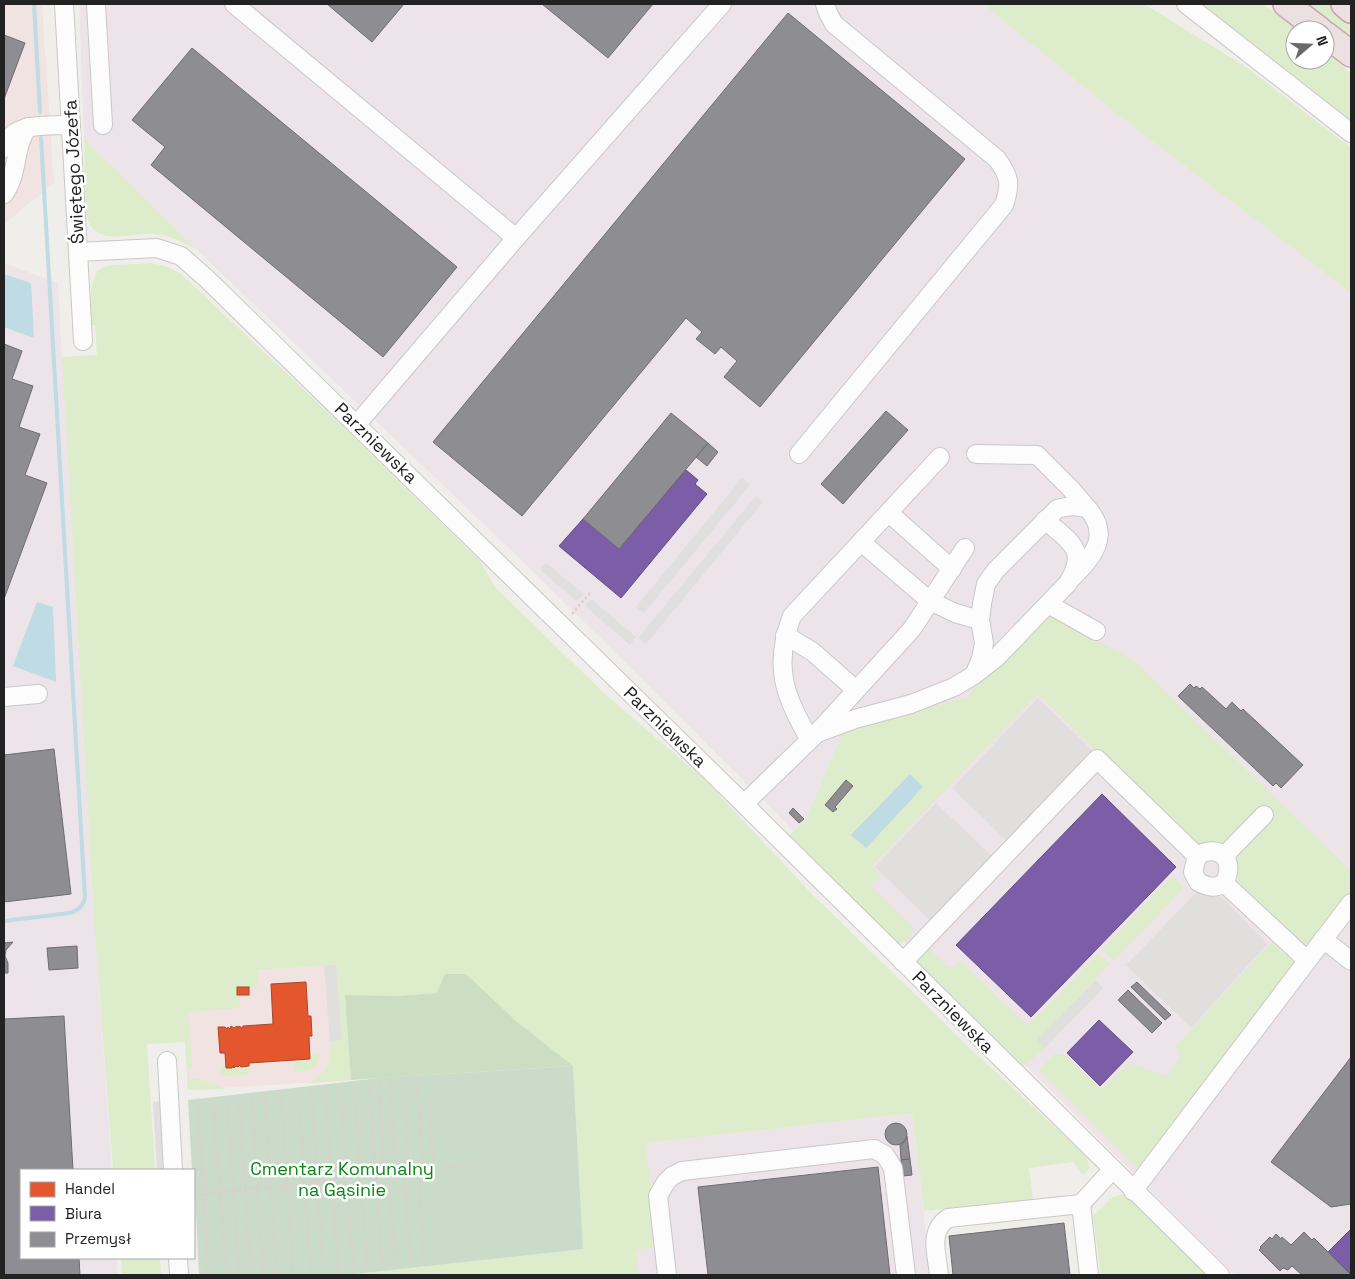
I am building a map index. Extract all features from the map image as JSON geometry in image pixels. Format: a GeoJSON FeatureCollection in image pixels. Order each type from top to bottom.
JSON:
{"type":"FeatureCollection","features":[{"type":"Feature","properties":{"kind":"highway"},"geometry":{"type":"LineString","coordinates":[[1286,4],[1307,20]]}},
{"type":"Feature","properties":{"kind":"highway"},"geometry":{"type":"LineString","coordinates":[[1344,4],[1351,10]]}},
{"type":"Feature","properties":{"kind":"highway"},"geometry":{"type":"LineString","coordinates":[[1335,42],[1351,54]]}},
{"type":"Feature","properties":{"kind":"street","name":"Świętego Józefa"},"geometry":{"type":"LineString","coordinates":[[64,4],[83,341]]}},
{"type":"Feature","properties":{"kind":"street"},"geometry":{"type":"LineString","coordinates":[[96,4],[103,125]]}},
{"type":"Feature","properties":{"kind":"street"},"geometry":{"type":"LineString","coordinates":[[234,4],[516,238]]}},
{"type":"Feature","properties":{"kind":"street"},"geometry":{"type":"LineString","coordinates":[[357,424],[516,238],[722,4]]}},
{"type":"Feature","properties":{"kind":"street"},"geometry":{"type":"LineString","coordinates":[[799,454],[1004,205],[1010,187],[1006,171],[997,160],[834,24],[825,4]]}},
{"type":"Feature","properties":{"kind":"street"},"geometry":{"type":"LineString","coordinates":[[1186,4],[1351,133]]}},
{"type":"Feature","properties":{"kind":"street"},"geometry":{"type":"LineString","coordinates":[[4,148],[11,135],[19,130],[28,127],[71,125]]}},
{"type":"Feature","properties":{"kind":"street"},"geometry":{"type":"LineString","coordinates":[[4,194],[12,179],[20,142],[28,127]]}},
{"type":"Feature","properties":{"kind":"street","name":"Parzniewska"},"geometry":{"type":"LineString","coordinates":[[78,252],[157,248],[181,256],[208,279],[744,804],[1220,1275]]}},
{"type":"Feature","properties":{"kind":"street"},"geometry":{"type":"LineString","coordinates":[[813,736],[855,719],[911,704],[954,687],[974,675],[996,658],[1091,558],[1099,538],[1096,523],[1088,509],[1071,489],[1037,456],[976,454]]}},
{"type":"Feature","properties":{"kind":"street"},"geometry":{"type":"LineString","coordinates":[[813,736],[794,713],[787,695],[782,652],[784,635],[792,616],[940,457]]}},
{"type":"Feature","properties":{"kind":"street"},"geometry":{"type":"LineString","coordinates":[[974,675],[981,659],[984,643],[980,620],[986,584],[996,570],[1057,509],[1067,506],[1078,506],[1088,509]]}},
{"type":"Feature","properties":{"kind":"street"},"geometry":{"type":"LineString","coordinates":[[889,512],[952,569]]}},
{"type":"Feature","properties":{"kind":"street"},"geometry":{"type":"LineString","coordinates":[[1045,520],[1068,540],[1078,556],[1075,571],[1068,583]]}},
{"type":"Feature","properties":{"kind":"street"},"geometry":{"type":"LineString","coordinates":[[861,542],[930,601],[955,613],[980,620]]}},
{"type":"Feature","properties":{"kind":"street"},"geometry":{"type":"LineString","coordinates":[[744,804],[813,736],[912,629],[965,548]]}},
{"type":"Feature","properties":{"kind":"street"},"geometry":{"type":"LineString","coordinates":[[1048,604],[1096,631]]}},
{"type":"Feature","properties":{"kind":"street"},"geometry":{"type":"LineString","coordinates":[[784,635],[813,652],[856,690]]}},
{"type":"Feature","properties":{"kind":"street"},"geometry":{"type":"LineString","coordinates":[[4,697],[38,694]]}},
{"type":"Feature","properties":{"kind":"street"},"geometry":{"type":"LineString","coordinates":[[900,959],[1097,759],[1197,856]]}},
{"type":"Feature","properties":{"kind":"street"},"geometry":{"type":"LineString","coordinates":[[1224,856],[1264,814]]}},
{"type":"Feature","properties":{"kind":"street"},"geometry":{"type":"LineString","coordinates":[[1210,851],[1224,856],[1230,867],[1229,875],[1224,883],[1216,887],[1206,886],[1198,882],[1194,872],[1197,856],[1203,852],[1210,851]]}},
{"type":"Feature","properties":{"kind":"street"},"geometry":{"type":"LineString","coordinates":[[1224,883],[1307,960]]}},
{"type":"Feature","properties":{"kind":"street"},"geometry":{"type":"LineString","coordinates":[[1134,1191],[1351,903]]}},
{"type":"Feature","properties":{"kind":"street"},"geometry":{"type":"LineString","coordinates":[[900,959],[923,930]]}},
{"type":"Feature","properties":{"kind":"street"},"geometry":{"type":"LineString","coordinates":[[1323,939],[1351,961]]}},
{"type":"Feature","properties":{"kind":"street"},"geometry":{"type":"LineString","coordinates":[[167,1061],[173,1169]]}},
{"type":"Feature","properties":{"kind":"street"},"geometry":{"type":"LineString","coordinates":[[668,1275],[658,1196],[672,1176],[682,1171],[874,1149],[885,1155],[893,1168],[906,1275]]}},
{"type":"Feature","properties":{"kind":"street"},"geometry":{"type":"LineString","coordinates":[[939,1275],[935,1234],[940,1224],[948,1218],[1081,1204],[1112,1170]]}},
{"type":"Feature","properties":{"kind":"street"},"geometry":{"type":"LineString","coordinates":[[1081,1204],[1089,1275]]}},
{"type":"Feature","properties":{"kind":"street"},"geometry":{"type":"LineString","coordinates":[[178,1259],[179,1275]]}},
{"type":"Feature","properties":{"kind":"path"},"geometry":{"type":"LineString","coordinates":[[572,614],[591,592]]}},
{"type":"Feature","properties":{"kind":"path"},"geometry":{"type":"LineString","coordinates":[[417,1078],[423,1170]]}},
{"type":"Feature","properties":{"kind":"path"},"geometry":{"type":"LineString","coordinates":[[379,1081],[396,1268]]}},
{"type":"Feature","properties":{"kind":"path"},"geometry":{"type":"LineString","coordinates":[[390,1081],[396,1173]]}},
{"type":"Feature","properties":{"kind":"path"},"geometry":{"type":"LineString","coordinates":[[354,1084],[367,1267]]}},
{"type":"Feature","properties":{"kind":"path"},"geometry":{"type":"LineString","coordinates":[[369,1084],[382,1265]]}},
{"type":"Feature","properties":{"kind":"path"},"geometry":{"type":"LineString","coordinates":[[340,1086],[352,1269]]}},
{"type":"Feature","properties":{"kind":"path"},"geometry":{"type":"LineString","coordinates":[[325,1088],[338,1270]]}},
{"type":"Feature","properties":{"kind":"path"},"geometry":{"type":"LineString","coordinates":[[311,1089],[323,1270]]}},
{"type":"Feature","properties":{"kind":"path"},"geometry":{"type":"LineString","coordinates":[[298,1091],[311,1272]]}},
{"type":"Feature","properties":{"kind":"path"},"geometry":{"type":"LineString","coordinates":[[281,1095],[293,1272]]}},
{"type":"Feature","properties":{"kind":"path"},"geometry":{"type":"LineString","coordinates":[[265,1097],[276,1275]]}},
{"type":"Feature","properties":{"kind":"path"},"geometry":{"type":"LineString","coordinates":[[252,1098],[263,1275]]}},
{"type":"Feature","properties":{"kind":"path"},"geometry":{"type":"LineString","coordinates":[[239,1099],[251,1275]]}},
{"type":"Feature","properties":{"kind":"path"},"geometry":{"type":"LineString","coordinates":[[227,1101],[239,1275]]}},
{"type":"Feature","properties":{"kind":"path"},"geometry":{"type":"LineString","coordinates":[[429,1101],[434,1168]]}},
{"type":"Feature","properties":{"kind":"path"},"geometry":{"type":"LineString","coordinates":[[213,1102],[226,1275]]}},
{"type":"Feature","properties":{"kind":"path"},"geometry":{"type":"LineString","coordinates":[[198,1104],[208,1275]]}},
{"type":"Feature","properties":{"kind":"path"},"geometry":{"type":"LineString","coordinates":[[405,1106],[409,1172]]}},
{"type":"Feature","properties":{"kind":"path"},"geometry":{"type":"LineString","coordinates":[[195,1195],[476,1164]]}},
{"type":"Feature","properties":{"kind":"path"},"geometry":{"type":"LineString","coordinates":[[418,1170],[424,1265]]}},
{"type":"Feature","properties":{"kind":"path"},"geometry":{"type":"LineString","coordinates":[[404,1172],[411,1267]]}},
{"type":"Feature","properties":{"kind":"shaded area"},"geometry":{"type":"Polygon","coordinates":[[[4,4],[42,4],[54,183],[4,224],[4,4]]]}},
{"type":"Feature","properties":{"kind":"shaded area"},"geometry":{"type":"Polygon","coordinates":[[[79,4],[983,4],[1117,114],[1351,293],[1351,1275],[1235,1275],[639,676],[84,139],[79,4]]]}},
{"type":"Feature","properties":{"kind":"shaded area"},"geometry":{"type":"Polygon","coordinates":[[[4,263],[58,283],[94,919],[112,1169],[20,1169],[20,1259],[117,1259],[118,1275],[4,1275],[4,263]]]}},
{"type":"Feature","properties":{"kind":"shaded area"},"geometry":{"type":"Polygon","coordinates":[[[742,478],[750,485],[644,613],[636,607],[742,478]]]}},
{"type":"Feature","properties":{"kind":"shaded area"},"geometry":{"type":"Polygon","coordinates":[[[756,496],[763,502],[646,644],[638,638],[756,496]]]}},
{"type":"Feature","properties":{"kind":"shaded area"},"geometry":{"type":"Polygon","coordinates":[[[546,563],[584,594],[577,601],[540,570],[546,563]]]}},
{"type":"Feature","properties":{"kind":"shaded area"},"geometry":{"type":"Polygon","coordinates":[[[591,599],[636,637],[630,645],[585,606],[591,599]]]}},
{"type":"Feature","properties":{"kind":"shaded area"},"geometry":{"type":"Polygon","coordinates":[[[1038,698],[1094,752],[1008,842],[952,788],[1038,698]]]}},
{"type":"Feature","properties":{"kind":"shaded area"},"geometry":{"type":"Polygon","coordinates":[[[936,803],[993,857],[931,921],[875,867],[936,803]]]}},
{"type":"Feature","properties":{"kind":"shaded area"},"geometry":{"type":"Polygon","coordinates":[[[1199,890],[1218,894],[1267,944],[1191,1028],[1126,965],[1199,890]]]}},
{"type":"Feature","properties":{"kind":"shaded area"},"geometry":{"type":"Polygon","coordinates":[[[343,964],[351,1080],[188,1090],[181,976],[343,964]]]}},
{"type":"Feature","properties":{"kind":"shaded area"},"geometry":{"type":"Polygon","coordinates":[[[324,965],[336,965],[342,1040],[330,1041],[324,965]]]}},
{"type":"Feature","properties":{"kind":"shaded area"},"geometry":{"type":"Polygon","coordinates":[[[1096,980],[1103,988],[1045,1048],[1037,1040],[1096,980]]]}},
{"type":"Feature","properties":{"kind":"shaded area"},"geometry":{"type":"Polygon","coordinates":[[[162,1099],[166,1169],[157,1169],[153,1102],[162,1099]]]}},
{"type":"Feature","properties":{"kind":"shaded area"},"geometry":{"type":"Polygon","coordinates":[[[912,1113],[931,1275],[639,1275],[636,1249],[658,1245],[646,1143],[912,1113]]]}},
{"type":"Feature","properties":{"kind":"green space"},"geometry":{"type":"Polygon","coordinates":[[[983,4],[1144,4],[1246,67],[1351,148],[1351,293],[1117,114],[983,4]]]}},
{"type":"Feature","properties":{"kind":"green space"},"geometry":{"type":"Polygon","coordinates":[[[1197,4],[1263,4],[1285,21],[1285,70],[1335,70],[1335,60],[1351,73],[1351,125],[1197,4]]]}},
{"type":"Feature","properties":{"kind":"green space"},"geometry":{"type":"Polygon","coordinates":[[[1299,4],[1332,4],[1351,19],[1351,45],[1335,32],[1335,20],[1319,20],[1299,4]]]}},
{"type":"Feature","properties":{"kind":"green space"},"geometry":{"type":"Polygon","coordinates":[[[84,139],[196,249],[161,235],[110,236],[95,230],[87,217],[84,139]]]}},
{"type":"Feature","properties":{"kind":"green space"},"geometry":{"type":"Polygon","coordinates":[[[152,263],[168,267],[180,273],[338,422],[479,560],[496,588],[607,696],[702,777],[809,891],[974,1052],[1086,1156],[1090,1168],[1083,1175],[1073,1162],[1029,1168],[1033,1199],[924,1211],[912,1113],[646,1143],[658,1246],[636,1250],[639,1275],[346,1275],[583,1249],[573,1066],[516,1021],[466,974],[437,993],[398,996],[345,995],[351,1080],[309,1083],[325,1071],[330,1055],[330,1041],[342,1040],[336,965],[257,970],[257,988],[237,987],[237,995],[240,995],[240,1008],[188,1012],[192,1067],[187,1068],[185,1042],[147,1044],[155,1169],[113,1169],[94,919],[62,357],[97,355],[95,325],[90,325],[92,284],[95,276],[104,267],[152,263]]]}},
{"type":"Feature","properties":{"kind":"green space"},"geometry":{"type":"Polygon","coordinates":[[[1044,612],[1133,660],[1351,871],[1351,893],[1309,950],[1300,948],[1232,881],[1234,871],[1198,849],[1038,694],[872,866],[881,875],[870,885],[914,928],[908,940],[897,945],[786,838],[806,820],[844,729],[966,698],[1044,612]]]}},
{"type":"Feature","properties":{"kind":"green space"},"geometry":{"type":"Polygon","coordinates":[[[1172,876],[1184,888],[1114,961],[1102,949],[1172,876]]]}},
{"type":"Feature","properties":{"kind":"green space"},"geometry":{"type":"Polygon","coordinates":[[[1276,937],[1295,955],[1295,966],[1139,1170],[1039,1070],[1054,1054],[1066,1055],[1100,1088],[1128,1063],[1168,1076],[1180,1057],[1176,1046],[1276,937]]]}},
{"type":"Feature","properties":{"kind":"green space"},"geometry":{"type":"Polygon","coordinates":[[[927,947],[947,966],[954,967],[960,961],[1028,1026],[1098,953],[1110,964],[1038,1040],[1045,1048],[1024,1066],[1018,1066],[913,964],[927,947]]]}},
{"type":"Feature","properties":{"kind":"green space"},"geometry":{"type":"Polygon","coordinates":[[[445,974],[466,974],[516,1021],[573,1066],[351,1080],[345,995],[398,996],[437,993],[445,974]]]}},
{"type":"Feature","properties":{"kind":"green space"},"geometry":{"type":"Polygon","coordinates":[[[312,1053],[320,1055],[315,1066],[308,1070],[296,1071],[294,1061],[312,1060],[312,1053]]]}},
{"type":"Feature","properties":{"kind":"green space"},"geometry":{"type":"Polygon","coordinates":[[[249,1065],[250,1072],[247,1075],[222,1076],[221,1067],[249,1065]]]}},
{"type":"Feature","properties":{"kind":"green space","name":"Cmentarz Komunalny na Gąsinie"},"geometry":{"type":"Polygon","coordinates":[[[573,1066],[583,1249],[346,1275],[199,1275],[195,1169],[192,1169],[188,1100],[380,1078],[573,1066]]]}},
{"type":"Feature","properties":{"kind":"green space"},"geometry":{"type":"Polygon","coordinates":[[[199,1079],[227,1089],[188,1090],[187,1080],[199,1079]]]}},
{"type":"Feature","properties":{"kind":"green space"},"geometry":{"type":"Polygon","coordinates":[[[1119,1195],[1127,1195],[1212,1275],[1101,1275],[1093,1216],[1110,1199],[1119,1195]]]}},
{"type":"Feature","properties":{"kind":"green space"},"geometry":{"type":"Polygon","coordinates":[[[121,1259],[160,1259],[161,1275],[122,1275],[121,1259]]]}},
{"type":"Feature","properties":{"kind":"water"},"geometry":{"type":"Polygon","coordinates":[[[4,274],[31,283],[34,338],[4,327],[4,274]]]}},
{"type":"Feature","properties":{"kind":"water"},"geometry":{"type":"Polygon","coordinates":[[[37,602],[53,607],[56,682],[13,666],[37,602]]]}},
{"type":"Feature","properties":{"kind":"water"},"geometry":{"type":"Polygon","coordinates":[[[910,774],[923,787],[866,848],[851,835],[910,774]]]}},
{"type":"Feature","properties":{"kind":"building: Handel"},"geometry":{"type":"Polygon","coordinates":[[[306,982],[308,1016],[311,1016],[312,1036],[309,1036],[310,1059],[249,1063],[249,1066],[241,1067],[240,1065],[234,1068],[233,1066],[232,1068],[226,1068],[225,1053],[220,1053],[218,1027],[225,1027],[227,1029],[228,1027],[230,1029],[231,1026],[242,1028],[243,1026],[273,1024],[271,984],[306,982]]]}},
{"type":"Feature","properties":{"kind":"building: Handel"},"geometry":{"type":"Polygon","coordinates":[[[237,987],[249,987],[249,995],[237,995],[237,987]]]}},
{"type":"Feature","properties":{"kind":"building: Biura"},"geometry":{"type":"Polygon","coordinates":[[[686,470],[698,480],[695,484],[707,494],[621,598],[559,546],[583,519],[619,549],[686,470]]]}},
{"type":"Feature","properties":{"kind":"building: Biura"},"geometry":{"type":"Polygon","coordinates":[[[1102,794],[1176,867],[1031,1017],[956,945],[1102,794]]]}},
{"type":"Feature","properties":{"kind":"building: Biura"},"geometry":{"type":"Polygon","coordinates":[[[1099,1020],[1133,1052],[1100,1086],[1067,1053],[1099,1020]]]}},
{"type":"Feature","properties":{"kind":"building: Biura"},"geometry":{"type":"Polygon","coordinates":[[[1351,1229],[1351,1274],[1328,1252],[1351,1229]]]}},
{"type":"Feature","properties":{"kind":"building: Przemysł"},"geometry":{"type":"Polygon","coordinates":[[[327,4],[404,4],[372,42],[327,4]]]}},
{"type":"Feature","properties":{"kind":"building: Przemysł"},"geometry":{"type":"Polygon","coordinates":[[[542,4],[653,4],[608,58],[542,4]]]}},
{"type":"Feature","properties":{"kind":"building: Przemysł"},"geometry":{"type":"Polygon","coordinates":[[[788,13],[965,159],[760,407],[724,377],[737,361],[721,347],[715,354],[696,339],[702,332],[686,318],[522,516],[433,442],[788,13]]]}},
{"type":"Feature","properties":{"kind":"building: Przemysł"},"geometry":{"type":"Polygon","coordinates":[[[4,35],[25,43],[4,99],[4,35]]]}},
{"type":"Feature","properties":{"kind":"building: Przemysł"},"geometry":{"type":"Polygon","coordinates":[[[192,48],[457,267],[383,357],[151,165],[165,147],[132,120],[192,48]]]}},
{"type":"Feature","properties":{"kind":"building: Przemysł"},"geometry":{"type":"Polygon","coordinates":[[[4,344],[22,351],[12,379],[33,386],[19,427],[40,434],[25,475],[47,483],[4,599],[4,344]]]}},
{"type":"Feature","properties":{"kind":"building: Przemysł"},"geometry":{"type":"Polygon","coordinates":[[[886,411],[908,430],[843,504],[821,484],[886,411]]]}},
{"type":"Feature","properties":{"kind":"building: Przemysł"},"geometry":{"type":"Polygon","coordinates":[[[671,413],[708,443],[619,549],[583,519],[671,413]]]}},
{"type":"Feature","properties":{"kind":"building: Przemysł"},"geometry":{"type":"Polygon","coordinates":[[[708,443],[718,452],[707,466],[696,457],[708,443]]]}},
{"type":"Feature","properties":{"kind":"building: Przemysł"},"geometry":{"type":"Polygon","coordinates":[[[1190,684],[1194,688],[1196,686],[1200,689],[1202,687],[1226,709],[1232,702],[1241,711],[1243,709],[1303,765],[1281,788],[1276,783],[1273,786],[1178,696],[1190,684]]]}},
{"type":"Feature","properties":{"kind":"building: Przemysł"},"geometry":{"type":"Polygon","coordinates":[[[54,749],[71,894],[4,902],[4,755],[54,749]]]}},
{"type":"Feature","properties":{"kind":"building: Przemysł"},"geometry":{"type":"Polygon","coordinates":[[[846,780],[853,786],[833,812],[825,805],[846,780]]]}},
{"type":"Feature","properties":{"kind":"building: Przemysł"},"geometry":{"type":"Polygon","coordinates":[[[793,808],[804,819],[799,823],[789,813],[793,808]]]}},
{"type":"Feature","properties":{"kind":"building: Przemysł"},"geometry":{"type":"Polygon","coordinates":[[[13,942],[6,950],[5,956],[8,963],[8,973],[4,973],[4,943],[13,942]]]}},
{"type":"Feature","properties":{"kind":"building: Przemysł"},"geometry":{"type":"Polygon","coordinates":[[[77,946],[78,968],[49,970],[47,948],[77,946]]]}},
{"type":"Feature","properties":{"kind":"building: Przemysł"},"geometry":{"type":"Polygon","coordinates":[[[1137,982],[1171,1015],[1165,1020],[1131,987],[1137,982]]]}},
{"type":"Feature","properties":{"kind":"building: Przemysł"},"geometry":{"type":"Polygon","coordinates":[[[1128,990],[1162,1023],[1152,1033],[1118,1000],[1128,990]]]}},
{"type":"Feature","properties":{"kind":"building: Przemysł"},"geometry":{"type":"Polygon","coordinates":[[[64,1016],[73,1169],[20,1169],[20,1259],[79,1259],[80,1275],[4,1275],[4,1019],[64,1016]]]}},
{"type":"Feature","properties":{"kind":"building: Przemysł"},"geometry":{"type":"Polygon","coordinates":[[[1351,1057],[1351,1204],[1331,1207],[1271,1162],[1351,1057]]]}},
{"type":"Feature","properties":{"kind":"building: Przemysł"},"geometry":{"type":"Polygon","coordinates":[[[896,1123],[904,1126],[907,1134],[904,1142],[896,1145],[888,1142],[885,1134],[888,1126],[896,1123]]]}},
{"type":"Feature","properties":{"kind":"building: Przemysł"},"geometry":{"type":"Polygon","coordinates":[[[907,1136],[910,1159],[901,1160],[900,1145],[907,1136]]]}},
{"type":"Feature","properties":{"kind":"building: Przemysł"},"geometry":{"type":"Polygon","coordinates":[[[910,1159],[912,1175],[903,1176],[901,1160],[910,1159]]]}},
{"type":"Feature","properties":{"kind":"building: Przemysł"},"geometry":{"type":"Polygon","coordinates":[[[878,1167],[890,1275],[708,1275],[698,1187],[878,1167]]]}},
{"type":"Feature","properties":{"kind":"building: Przemysł"},"geometry":{"type":"Polygon","coordinates":[[[1064,1223],[1070,1275],[953,1275],[949,1236],[1064,1223]]]}},
{"type":"Feature","properties":{"kind":"building: Przemysł"},"geometry":{"type":"Polygon","coordinates":[[[1304,1232],[1312,1240],[1314,1238],[1351,1275],[1302,1275],[1292,1266],[1288,1270],[1283,1268],[1280,1271],[1259,1250],[1270,1237],[1272,1239],[1276,1234],[1291,1245],[1304,1232]]]}},
{"type":"Feature","properties":{"kind":"waterway"},"geometry":{"type":"LineString","coordinates":[[34,4],[40,112]]}},
{"type":"Feature","properties":{"kind":"waterway"},"geometry":{"type":"LineString","coordinates":[[4,921],[70,913],[80,908],[85,898],[41,138]]}}]}
